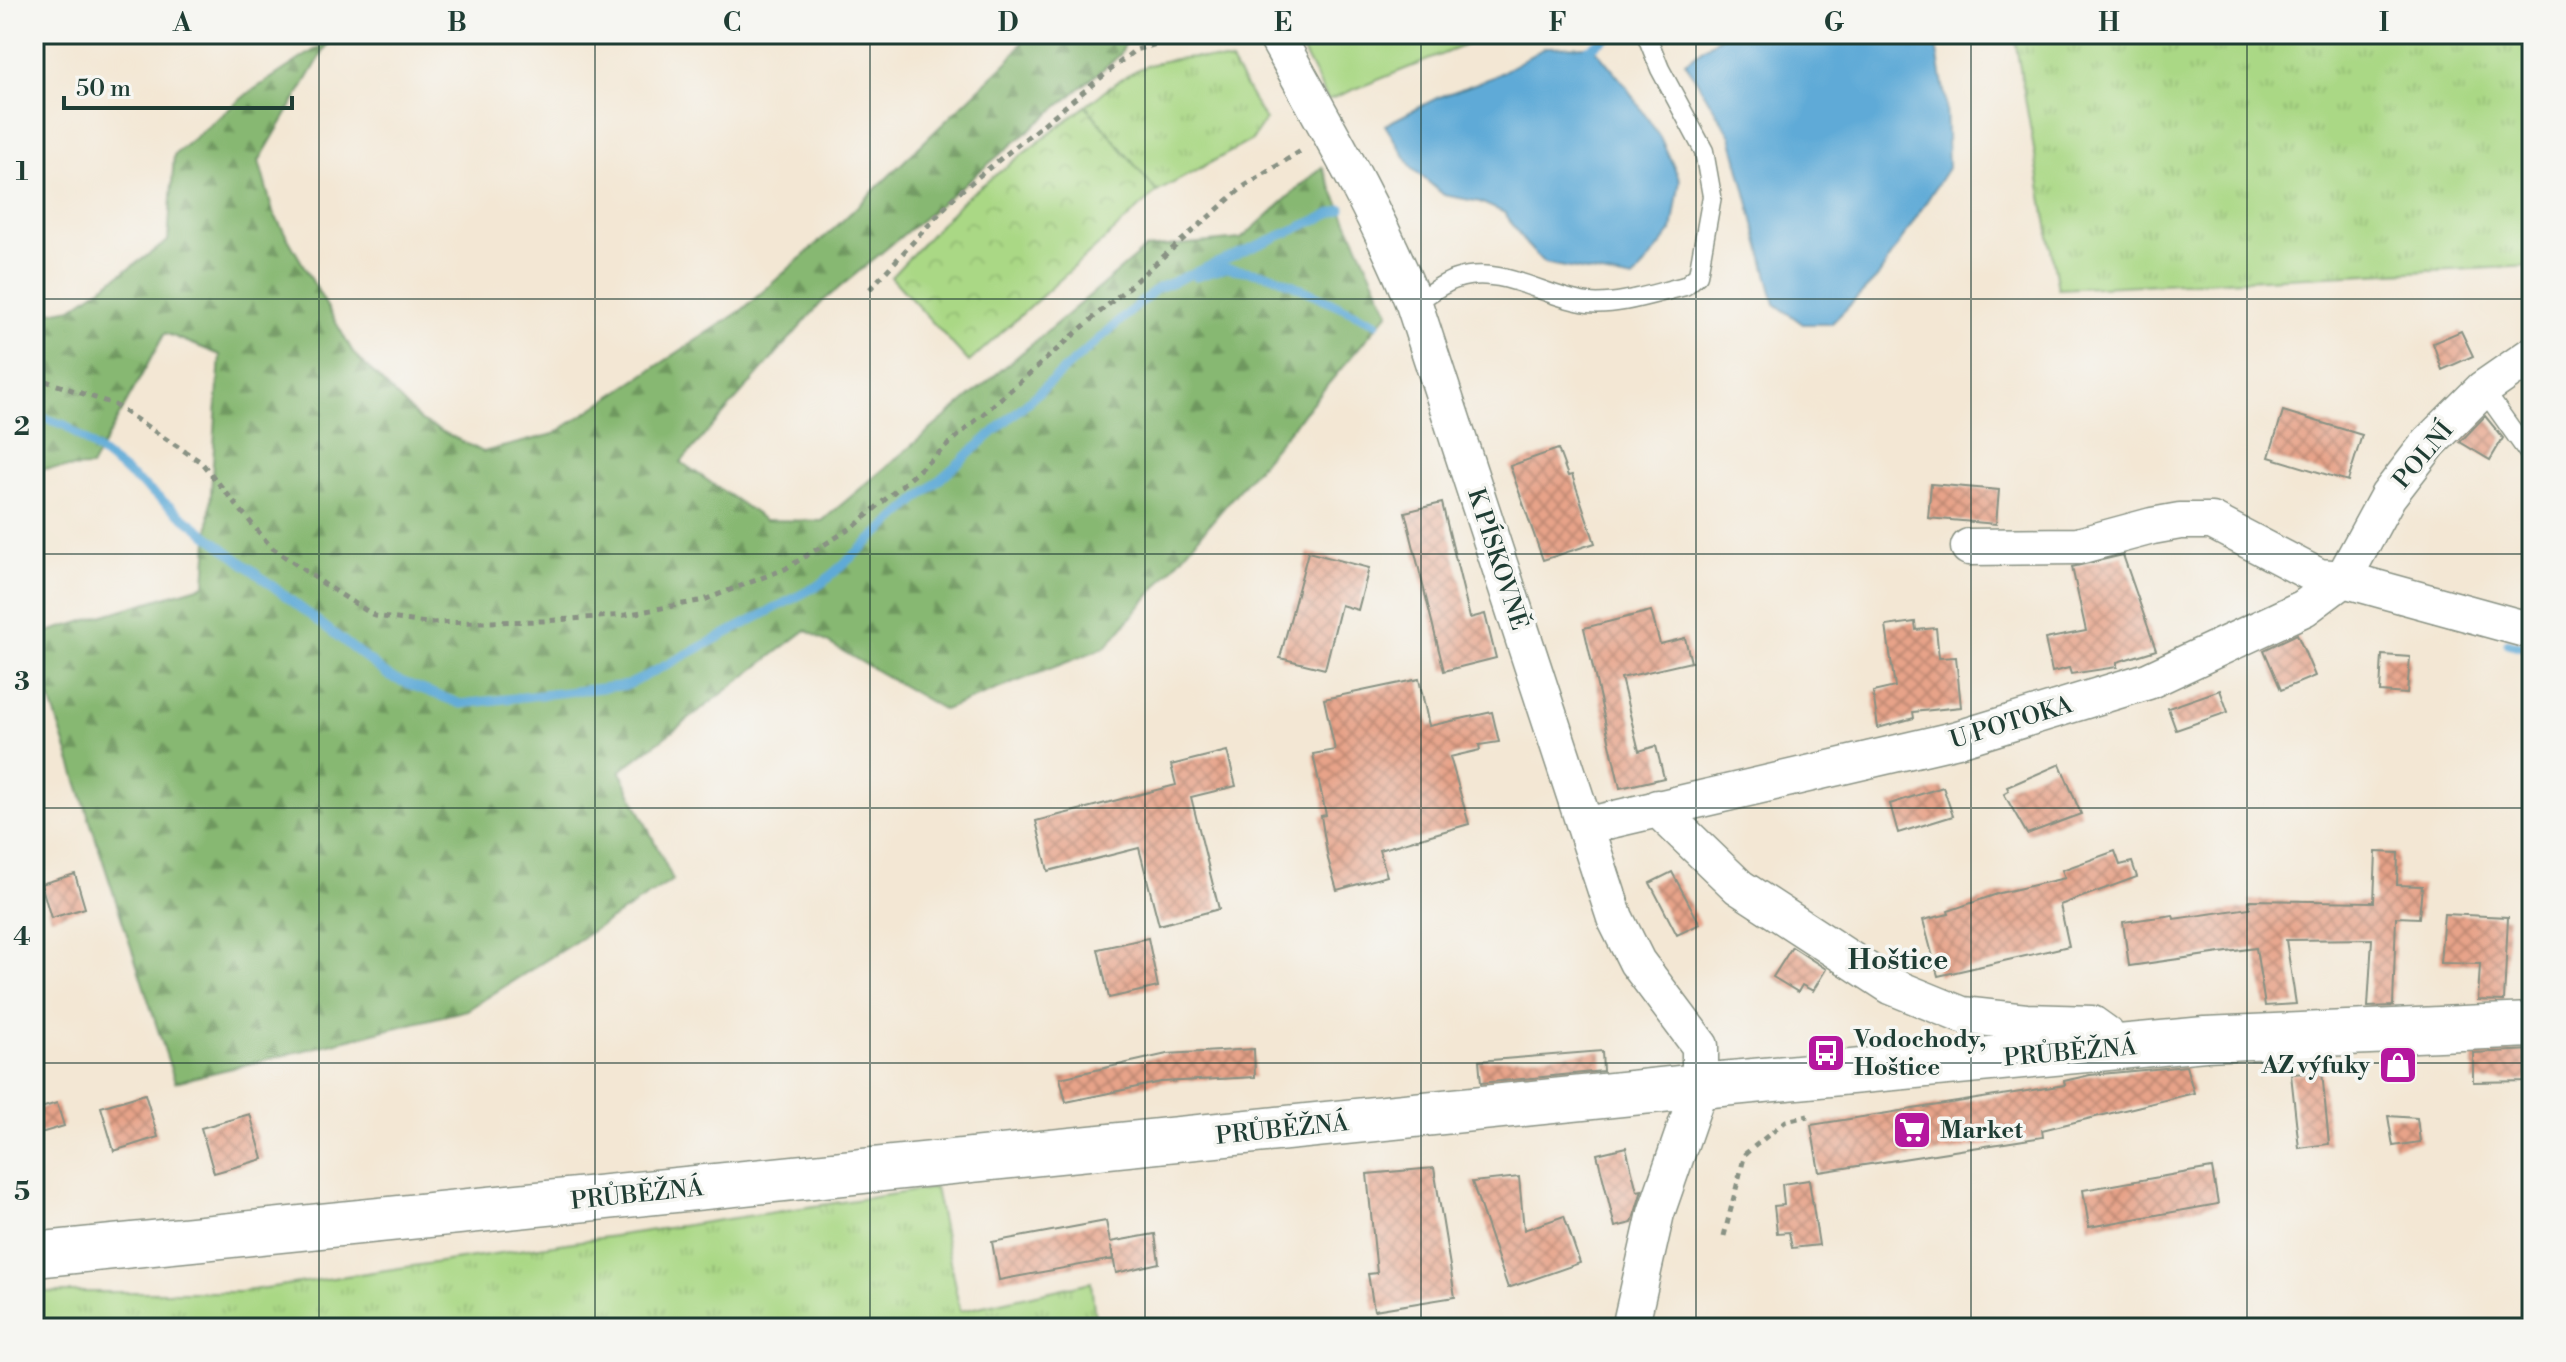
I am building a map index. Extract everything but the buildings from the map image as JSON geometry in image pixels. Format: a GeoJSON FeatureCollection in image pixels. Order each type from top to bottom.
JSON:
{"type":"FeatureCollection","features":[{"type":"Feature","properties":{"kind":"street","name":"K PÍSKOVNĚ"},"geometry":{"type":"LineString","coordinates":[[1275,34],[1398,263],[1414,304],[1615,918],[1637,962],[1700,1046],[1700,1086],[1656,1213],[1630,1328]]}},
{"type":"Feature","properties":{"kind":"street","name":"POLNÍ"},"geometry":{"type":"LineString","coordinates":[[2343,579],[2388,496],[2429,443],[2483,389],[2532,355]]}},
{"type":"Feature","properties":{"kind":"street"},"geometry":{"type":"LineString","coordinates":[[1969,547],[2078,546],[2152,526],[2180,521],[2212,521],[2319,577],[2343,579],[2532,631]]}},
{"type":"Feature","properties":{"kind":"street","name":"U POTOKA"},"geometry":{"type":"LineString","coordinates":[[1585,826],[1958,739],[2148,681],[2304,608],[2343,579]]}},
{"type":"Feature","properties":{"kind":"street"},"geometry":{"type":"LineString","coordinates":[[1657,808],[1739,887],[1891,986],[1962,1015],[2026,1022],[2092,1024],[2106,1034],[2113,1048]]}},
{"type":"Feature","properties":{"kind":"street","name":"PRŮBĚŽNÁ"},"geometry":{"type":"LineString","coordinates":[[34,1255],[1700,1086],[2205,1039],[2532,1025]]}},
{"type":"Feature","properties":{"kind":"lane"},"geometry":{"type":"LineString","coordinates":[[1414,304],[1457,279],[1480,275],[1504,278],[1588,303],[1609,303],[1692,282],[1698,275],[1712,196],[1704,151],[1660,69],[1646,34]]}},
{"type":"Feature","properties":{"kind":"lane"},"geometry":{"type":"LineString","coordinates":[[2483,389],[2532,458]]}},
{"type":"Feature","properties":{"kind":"path"},"geometry":{"type":"LineString","coordinates":[[870,289],[957,194],[1135,50],[1193,34]]}},
{"type":"Feature","properties":{"kind":"path"},"geometry":{"type":"LineString","coordinates":[[34,377],[113,404],[201,462],[271,547],[375,616],[426,623],[543,621],[625,615],[704,600],[785,569],[856,525],[1243,187],[1330,133]]}},
{"type":"Feature","properties":{"kind":"path"},"geometry":{"type":"LineString","coordinates":[[1724,1236],[1745,1154],[1786,1121],[1817,1114]]}},
{"type":"Feature","properties":{"kind":"green space"},"geometry":{"type":"Polygon","coordinates":[[[1028,34],[1129,34],[1120,55],[822,302],[681,462],[765,520],[822,521],[1146,248],[1241,239],[1322,167],[1389,312],[1106,647],[944,710],[806,630],[620,771],[673,880],[467,1010],[175,1082],[34,649],[34,636],[205,585],[220,355],[165,333],[91,467],[34,469],[34,315],[72,308],[168,241],[174,155],[247,94],[331,39],[259,161],[273,212],[354,354],[421,421],[483,452],[554,434],[742,310],[837,226],[1011,58],[1028,34]]]}},
{"type":"Feature","properties":{"kind":"green space"},"geometry":{"type":"Polygon","coordinates":[[[1294,34],[1475,34],[1478,40],[1328,100],[1294,34]]]}},
{"type":"Feature","properties":{"kind":"green space"},"geometry":{"type":"Polygon","coordinates":[[[2014,34],[2532,34],[2532,266],[2058,289],[2014,34]]]}},
{"type":"Feature","properties":{"kind":"green space"},"geometry":{"type":"Polygon","coordinates":[[[1196,57],[1231,62],[1265,120],[1252,140],[1157,192],[1086,106],[1112,85],[1148,65],[1196,57]]]}},
{"type":"Feature","properties":{"kind":"green space"},"geometry":{"type":"Polygon","coordinates":[[[1086,106],[1157,192],[969,362],[891,277],[964,199],[1086,106]]]}},
{"type":"Feature","properties":{"kind":"green space"},"geometry":{"type":"Polygon","coordinates":[[[935,1188],[960,1311],[1091,1282],[1096,1328],[34,1328],[34,1292],[239,1292],[935,1188]]]}},
{"type":"Feature","properties":{"kind":"water"},"geometry":{"type":"Polygon","coordinates":[[[1724,34],[1934,34],[1946,102],[1948,168],[1877,278],[1831,324],[1803,324],[1775,304],[1731,136],[1685,62],[1724,34]]]}},
{"type":"Feature","properties":{"kind":"water"},"geometry":{"type":"Polygon","coordinates":[[[1593,46],[1625,85],[1660,137],[1680,180],[1672,231],[1633,280],[1544,263],[1526,244],[1505,213],[1480,202],[1444,195],[1413,169],[1385,125],[1437,98],[1493,77],[1546,47],[1593,46]]]}},
{"type":"Feature","properties":{"kind":"waterway"},"geometry":{"type":"LineString","coordinates":[[1584,52],[1612,34]]}},
{"type":"Feature","properties":{"kind":"waterway"},"geometry":{"type":"LineString","coordinates":[[34,415],[65,425],[390,677],[461,704],[628,685],[821,584],[1156,289],[1342,209]]}},
{"type":"Feature","properties":{"kind":"waterway"},"geometry":{"type":"LineString","coordinates":[[1196,277],[1226,268],[1272,275],[1376,323]]}},
{"type":"Feature","properties":{"kind":"waterway"},"geometry":{"type":"LineString","coordinates":[[2508,643],[2532,650]]}},
{"type":"Feature","properties":{"kind":"place","name":"Vodochody, Hoštice"},"geometry":{"type":"Point","coordinates":[1826,1053]}},
{"type":"Feature","properties":{"kind":"place","name":"AZ výfuky"},"geometry":{"type":"Point","coordinates":[2398,1065]}},
{"type":"Feature","properties":{"kind":"place","name":"Market"},"geometry":{"type":"Point","coordinates":[1912,1130]}},
{"type":"Feature","properties":{"kind":"district","name":"Hoštice"},"geometry":{"type":"Point","coordinates":[1898,959]}}]}
